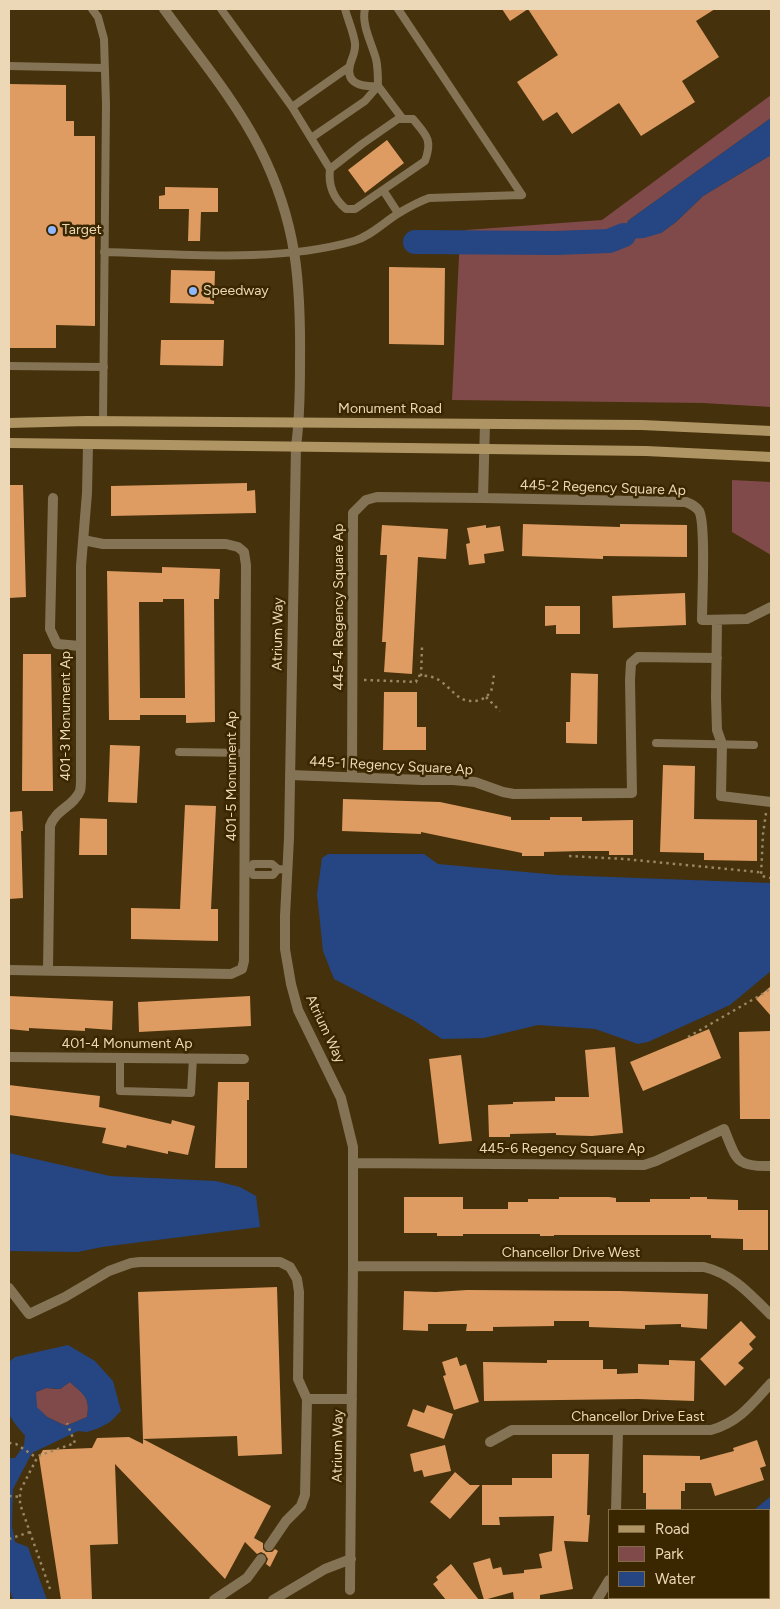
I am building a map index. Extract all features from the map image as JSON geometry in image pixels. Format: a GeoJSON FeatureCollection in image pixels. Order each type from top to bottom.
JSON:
{"type":"FeatureCollection","features":[{"type":"Feature","properties":{"kind":"main road","name":"Monument Road"},"geometry":{"type":"LineString","coordinates":[[9,423],[103,421],[642,425],[771,431]]}},
{"type":"Feature","properties":{"kind":"main road"},"geometry":{"type":"LineString","coordinates":[[9,443],[646,451],[771,457]]}},
{"type":"Feature","properties":{"kind":"street","name":"Atrium Way"},"geometry":{"type":"LineString","coordinates":[[164,9],[234,106],[260,148],[278,190],[296,253],[301,319],[299,423],[296,446],[290,775],[283,870],[285,949],[298,1010],[340,1098],[350,1134],[354,1163],[350,1590]]}},
{"type":"Feature","properties":{"kind":"street"},"geometry":{"type":"LineString","coordinates":[[483,498],[485,424]]}},
{"type":"Feature","properties":{"kind":"street","name":"401-3 Monument Ap"},"geometry":{"type":"LineString","coordinates":[[48,970],[50,826],[52,818],[73,801],[80,791],[81,778],[81,566],[87,494],[88,445]]}},
{"type":"Feature","properties":{"kind":"street","name":"445-4 Regency Square Ap"},"geometry":{"type":"LineString","coordinates":[[352,776],[353,513],[366,500],[377,497],[483,498]]}},
{"type":"Feature","properties":{"kind":"street"},"geometry":{"type":"LineString","coordinates":[[53,498],[50,629],[58,644],[80,646]]}},
{"type":"Feature","properties":{"kind":"street","name":"445-2 Regency Square Ap"},"geometry":{"type":"LineString","coordinates":[[483,498],[686,502],[694,506],[700,512],[703,528],[702,620],[717,620]]}},
{"type":"Feature","properties":{"kind":"street","name":"401-5 Monument Ap"},"geometry":{"type":"LineString","coordinates":[[48,970],[231,974],[242,969],[245,941],[247,870],[246,565],[244,552],[238,546],[226,544],[103,544],[83,540]]}},
{"type":"Feature","properties":{"kind":"street"},"geometry":{"type":"LineString","coordinates":[[770,802],[721,796],[722,744],[717,730],[717,620],[747,619],[771,606]]}},
{"type":"Feature","properties":{"kind":"street","name":"445-1 Regency Square Ap"},"geometry":{"type":"LineString","coordinates":[[290,775],[453,780],[475,782],[514,794],[632,793],[631,663],[638,658],[718,658]]}},
{"type":"Feature","properties":{"kind":"street"},"geometry":{"type":"LineString","coordinates":[[9,970],[48,970]]}},
{"type":"Feature","properties":{"kind":"street","name":"401-4 Monument Ap"},"geometry":{"type":"LineString","coordinates":[[9,1057],[244,1058]]}},
{"type":"Feature","properties":{"kind":"street","name":"445-6 Regency Square Ap"},"geometry":{"type":"LineString","coordinates":[[354,1163],[644,1165],[724,1129],[737,1159],[746,1165],[771,1166]]}},
{"type":"Feature","properties":{"kind":"street"},"geometry":{"type":"LineString","coordinates":[[9,1288],[29,1314],[65,1297],[109,1271],[131,1263],[280,1262],[290,1267],[297,1279],[299,1292],[298,1379],[307,1399],[305,1495],[301,1506],[286,1521],[270,1546]]}},
{"type":"Feature","properties":{"kind":"street","name":"Chancellor Drive West"},"geometry":{"type":"LineString","coordinates":[[353,1266],[704,1267],[717,1270],[728,1276],[771,1315]]}},
{"type":"Feature","properties":{"kind":"street","name":"Chancellor Drive East"},"geometry":{"type":"LineString","coordinates":[[490,1442],[512,1430],[711,1430],[723,1427],[734,1421],[771,1383]]}},
{"type":"Feature","properties":{"kind":"street"},"geometry":{"type":"LineString","coordinates":[[307,1399],[352,1399]]}},
{"type":"Feature","properties":{"kind":"street"},"geometry":{"type":"LineString","coordinates":[[616,1509],[618,1431]]}},
{"type":"Feature","properties":{"kind":"street"},"geometry":{"type":"LineString","coordinates":[[214,1600],[247,1578],[261,1558]]}},
{"type":"Feature","properties":{"kind":"street"},"geometry":{"type":"LineString","coordinates":[[273,1600],[325,1570],[351,1559]]}},
{"type":"Feature","properties":{"kind":"street"},"geometry":{"type":"LineString","coordinates":[[596,1600],[608,1582]]}},
{"type":"Feature","properties":{"kind":"lane"},"geometry":{"type":"LineString","coordinates":[[92,9],[98,17],[104,39],[103,421]]}},
{"type":"Feature","properties":{"kind":"lane"},"geometry":{"type":"LineString","coordinates":[[221,9],[292,107],[330,169],[329,179],[338,202],[346,209],[355,209],[425,161],[429,148],[426,135],[413,118],[398,119],[330,169]]}},
{"type":"Feature","properties":{"kind":"lane"},"geometry":{"type":"LineString","coordinates":[[292,107],[349,67],[355,54],[355,42],[345,9]]}},
{"type":"Feature","properties":{"kind":"lane"},"geometry":{"type":"LineString","coordinates":[[364,9],[366,24],[377,61],[378,86],[402,118]]}},
{"type":"Feature","properties":{"kind":"lane"},"geometry":{"type":"LineString","coordinates":[[104,252],[249,255],[296,253],[356,241],[374,231],[398,213],[430,198],[522,195],[398,9]]}},
{"type":"Feature","properties":{"kind":"lane"},"geometry":{"type":"LineString","coordinates":[[9,66],[104,68]]}},
{"type":"Feature","properties":{"kind":"lane"},"geometry":{"type":"LineString","coordinates":[[349,67],[354,83],[366,87],[378,86]]}},
{"type":"Feature","properties":{"kind":"lane"},"geometry":{"type":"LineString","coordinates":[[311,138],[365,101],[378,86]]}},
{"type":"Feature","properties":{"kind":"lane"},"geometry":{"type":"LineString","coordinates":[[383,190],[398,213]]}},
{"type":"Feature","properties":{"kind":"lane"},"geometry":{"type":"LineString","coordinates":[[9,366],[104,368]]}},
{"type":"Feature","properties":{"kind":"lane"},"geometry":{"type":"LineString","coordinates":[[656,743],[754,745]]}},
{"type":"Feature","properties":{"kind":"lane"},"geometry":{"type":"LineString","coordinates":[[178,752],[246,753]]}},
{"type":"Feature","properties":{"kind":"lane"},"geometry":{"type":"LineString","coordinates":[[247,870],[253,864],[272,864],[283,870]]}},
{"type":"Feature","properties":{"kind":"lane"},"geometry":{"type":"LineString","coordinates":[[120,1058],[120,1091],[192,1093],[193,1058]]}},
{"type":"Feature","properties":{"kind":"path"},"geometry":{"type":"LineString","coordinates":[[421,676],[422,647]]}},
{"type":"Feature","properties":{"kind":"path"},"geometry":{"type":"LineString","coordinates":[[353,681],[416,682],[417,677],[421,676],[439,680],[460,698],[475,701],[486,697],[492,689],[494,675]]}},
{"type":"Feature","properties":{"kind":"path"},"geometry":{"type":"LineString","coordinates":[[486,697],[500,712]]}},
{"type":"Feature","properties":{"kind":"path"},"geometry":{"type":"LineString","coordinates":[[761,876],[763,834],[770,802]]}},
{"type":"Feature","properties":{"kind":"path"},"geometry":{"type":"LineString","coordinates":[[569,856],[624,859],[758,872],[761,876],[771,878]]}},
{"type":"Feature","properties":{"kind":"path"},"geometry":{"type":"LineString","coordinates":[[688,1037],[766,992],[771,987]]}},
{"type":"Feature","properties":{"kind":"path"},"geometry":{"type":"LineString","coordinates":[[50,1589],[20,1504],[20,1491],[35,1458],[75,1443],[67,1422]]}},
{"type":"Feature","properties":{"kind":"path"},"geometry":{"type":"LineString","coordinates":[[9,1443],[16,1444],[35,1458]]}},
{"type":"Feature","properties":{"kind":"path"},"geometry":{"type":"LineString","coordinates":[[9,1496],[20,1497]]}},
{"type":"Feature","properties":{"kind":"path"},"geometry":{"type":"LineString","coordinates":[[9,1539],[30,1532]]}},
{"type":"Feature","properties":{"kind":"green space"},"geometry":{"type":"Polygon","coordinates":[[[771,95],[771,118],[629,220],[622,232],[661,233],[676,222],[703,196],[771,155],[771,407],[703,403],[452,400],[460,235],[466,230],[602,220],[771,95]]]}},
{"type":"Feature","properties":{"kind":"green space"},"geometry":{"type":"Polygon","coordinates":[[[732,480],[771,482],[771,555],[732,532],[732,480]]]}},
{"type":"Feature","properties":{"kind":"green space"},"geometry":{"type":"Polygon","coordinates":[[[70,1382],[85,1396],[88,1410],[87,1417],[66,1426],[47,1417],[36,1407],[36,1392],[46,1388],[60,1389],[70,1382]]]}},
{"type":"Feature","properties":{"kind":"water"},"geometry":{"type":"Polygon","coordinates":[[[771,118],[771,155],[703,196],[676,222],[661,233],[644,238],[625,239],[622,232],[629,220],[771,118]]]}},
{"type":"Feature","properties":{"kind":"water"},"geometry":{"type":"Polygon","coordinates":[[[328,854],[424,854],[438,864],[558,875],[771,883],[771,971],[730,1005],[648,1042],[638,1044],[595,1029],[538,1025],[484,1038],[442,1039],[413,1020],[334,979],[323,951],[317,894],[322,858],[328,854]]]}},
{"type":"Feature","properties":{"kind":"water"},"geometry":{"type":"Polygon","coordinates":[[[9,1153],[110,1176],[216,1181],[240,1187],[256,1196],[260,1227],[102,1247],[78,1252],[9,1251],[9,1153]]]}},
{"type":"Feature","properties":{"kind":"water"},"geometry":{"type":"Polygon","coordinates":[[[68,1345],[95,1361],[113,1381],[121,1411],[110,1422],[99,1428],[87,1432],[78,1431],[32,1453],[13,1489],[12,1526],[15,1542],[28,1547],[47,1600],[13,1600],[9,1588],[9,1458],[15,1458],[24,1445],[25,1435],[12,1419],[8,1410],[9,1362],[15,1357],[68,1345]],[[70,1382],[60,1389],[46,1388],[36,1392],[37,1407],[47,1417],[66,1426],[87,1417],[88,1411],[85,1397],[70,1382]]]}},
{"type":"Feature","properties":{"kind":"water"},"geometry":{"type":"Polygon","coordinates":[[[771,1496],[770,1584],[770,1509],[755,1509],[771,1496]]]}},
{"type":"Feature","properties":{"kind":"building"},"geometry":{"type":"Polygon","coordinates":[[[502,9],[528,9],[510,21],[502,9]]]}},
{"type":"Feature","properties":{"kind":"building"},"geometry":{"type":"Polygon","coordinates":[[[528,9],[715,9],[696,21],[719,57],[682,81],[695,102],[641,136],[619,103],[572,134],[557,112],[543,121],[517,82],[558,55],[528,9]]]}},
{"type":"Feature","properties":{"kind":"building","name":"Target"},"geometry":{"type":"Polygon","coordinates":[[[9,84],[66,85],[66,121],[74,121],[74,136],[95,136],[95,326],[56,325],[56,348],[9,348],[9,84]]]}},
{"type":"Feature","properties":{"kind":"building"},"geometry":{"type":"Polygon","coordinates":[[[387,140],[404,163],[365,193],[348,170],[387,140]]]}},
{"type":"Feature","properties":{"kind":"building"},"geometry":{"type":"Polygon","coordinates":[[[165,187],[218,188],[218,212],[201,212],[200,241],[188,241],[189,209],[159,209],[159,196],[165,195],[165,187]]]}},
{"type":"Feature","properties":{"kind":"building"},"geometry":{"type":"Polygon","coordinates":[[[389,267],[445,268],[444,345],[389,344],[389,267]]]}},
{"type":"Feature","properties":{"kind":"building"},"geometry":{"type":"Polygon","coordinates":[[[171,270],[215,271],[214,304],[170,303],[171,270]]]}},
{"type":"Feature","properties":{"kind":"building"},"geometry":{"type":"Polygon","coordinates":[[[161,340],[224,340],[223,366],[160,365],[161,340]]]}},
{"type":"Feature","properties":{"kind":"building"},"geometry":{"type":"Polygon","coordinates":[[[247,483],[247,491],[255,490],[256,513],[111,516],[111,486],[247,483]]]}},
{"type":"Feature","properties":{"kind":"building"},"geometry":{"type":"Polygon","coordinates":[[[9,485],[23,485],[26,597],[9,598],[9,485]]]}},
{"type":"Feature","properties":{"kind":"building"},"geometry":{"type":"Polygon","coordinates":[[[523,524],[620,527],[620,524],[687,525],[687,557],[603,556],[603,559],[522,556],[523,524]]]}},
{"type":"Feature","properties":{"kind":"building"},"geometry":{"type":"Polygon","coordinates":[[[382,525],[448,529],[446,559],[418,557],[412,674],[384,672],[386,642],[382,642],[387,555],[380,555],[382,525]]]}},
{"type":"Feature","properties":{"kind":"building"},"geometry":{"type":"Polygon","coordinates":[[[486,525],[486,528],[500,526],[504,551],[484,554],[485,563],[469,565],[466,544],[470,543],[467,528],[486,525]]]}},
{"type":"Feature","properties":{"kind":"building"},"geometry":{"type":"Polygon","coordinates":[[[162,567],[220,569],[219,599],[214,599],[215,722],[186,723],[186,715],[140,715],[140,720],[109,720],[107,571],[162,573],[162,567]],[[163,599],[163,602],[139,602],[140,698],[185,698],[184,599],[163,599]]]}},
{"type":"Feature","properties":{"kind":"building"},"geometry":{"type":"Polygon","coordinates":[[[685,593],[686,625],[613,628],[612,596],[685,593]]]}},
{"type":"Feature","properties":{"kind":"building"},"geometry":{"type":"Polygon","coordinates":[[[545,606],[580,606],[580,634],[556,634],[556,625],[545,626],[545,606]]]}},
{"type":"Feature","properties":{"kind":"building"},"geometry":{"type":"Polygon","coordinates":[[[23,654],[51,654],[53,791],[22,791],[23,654]]]}},
{"type":"Feature","properties":{"kind":"building"},"geometry":{"type":"Polygon","coordinates":[[[571,673],[598,674],[597,744],[566,743],[566,722],[570,722],[571,673]]]}},
{"type":"Feature","properties":{"kind":"building"},"geometry":{"type":"Polygon","coordinates":[[[384,692],[417,692],[417,727],[426,727],[426,750],[383,750],[384,692]]]}},
{"type":"Feature","properties":{"kind":"building"},"geometry":{"type":"Polygon","coordinates":[[[110,745],[140,746],[137,803],[108,802],[110,745]]]}},
{"type":"Feature","properties":{"kind":"building"},"geometry":{"type":"Polygon","coordinates":[[[663,765],[695,766],[694,819],[757,820],[757,861],[704,860],[704,853],[660,852],[663,765]]]}},
{"type":"Feature","properties":{"kind":"building"},"geometry":{"type":"Polygon","coordinates":[[[343,799],[440,802],[511,817],[511,820],[550,820],[550,817],[582,817],[582,821],[633,820],[633,855],[609,855],[609,851],[583,851],[544,852],[544,856],[522,856],[522,853],[421,832],[421,834],[342,831],[343,799]]]}},
{"type":"Feature","properties":{"kind":"building"},"geometry":{"type":"Polygon","coordinates":[[[185,805],[216,806],[211,909],[218,909],[218,941],[131,939],[131,908],[180,909],[185,805]]]}},
{"type":"Feature","properties":{"kind":"building"},"geometry":{"type":"Polygon","coordinates":[[[22,811],[23,898],[9,899],[9,812],[22,811]]]}},
{"type":"Feature","properties":{"kind":"building"},"geometry":{"type":"Polygon","coordinates":[[[80,818],[107,819],[107,855],[79,855],[80,818]]]}},
{"type":"Feature","properties":{"kind":"building"},"geometry":{"type":"Polygon","coordinates":[[[771,986],[771,1016],[756,999],[771,986]]]}},
{"type":"Feature","properties":{"kind":"building"},"geometry":{"type":"Polygon","coordinates":[[[9,996],[113,1001],[112,1030],[85,1028],[85,1031],[29,1028],[29,1031],[9,1029],[9,996]]]}},
{"type":"Feature","properties":{"kind":"building"},"geometry":{"type":"Polygon","coordinates":[[[250,996],[251,1026],[139,1032],[138,1002],[250,996]]]}},
{"type":"Feature","properties":{"kind":"building"},"geometry":{"type":"Polygon","coordinates":[[[709,1029],[721,1058],[643,1091],[630,1062],[709,1029]]]}},
{"type":"Feature","properties":{"kind":"building"},"geometry":{"type":"Polygon","coordinates":[[[770,1031],[771,1119],[740,1119],[739,1032],[770,1031]]]}},
{"type":"Feature","properties":{"kind":"building"},"geometry":{"type":"Polygon","coordinates":[[[615,1047],[623,1133],[592,1136],[556,1135],[556,1133],[510,1134],[510,1137],[489,1137],[488,1105],[513,1104],[513,1102],[555,1101],[555,1097],[589,1097],[585,1050],[615,1047]]]}},
{"type":"Feature","properties":{"kind":"building"},"geometry":{"type":"Polygon","coordinates":[[[461,1055],[472,1141],[439,1144],[429,1059],[461,1055]]]}},
{"type":"Feature","properties":{"kind":"building"},"geometry":{"type":"Polygon","coordinates":[[[218,1082],[249,1082],[249,1100],[247,1100],[247,1168],[215,1168],[218,1082]]]}},
{"type":"Feature","properties":{"kind":"building"},"geometry":{"type":"Polygon","coordinates":[[[9,1085],[100,1096],[99,1107],[171,1124],[172,1120],[195,1126],[188,1155],[168,1151],[168,1154],[127,1145],[126,1148],[102,1143],[106,1128],[9,1115],[9,1085]]]}},
{"type":"Feature","properties":{"kind":"building"},"geometry":{"type":"Polygon","coordinates":[[[404,1197],[463,1197],[463,1209],[508,1209],[508,1202],[528,1202],[528,1199],[559,1199],[559,1197],[609,1197],[616,1198],[616,1202],[650,1202],[650,1199],[690,1199],[690,1197],[738,1200],[738,1210],[768,1210],[768,1250],[743,1250],[743,1239],[711,1238],[711,1235],[540,1236],[540,1234],[463,1234],[463,1236],[437,1236],[437,1233],[404,1233],[404,1197]]]}},
{"type":"Feature","properties":{"kind":"building"},"geometry":{"type":"Polygon","coordinates":[[[277,1287],[282,1454],[238,1456],[237,1436],[143,1439],[138,1292],[277,1287]]]}},
{"type":"Feature","properties":{"kind":"building"},"geometry":{"type":"Polygon","coordinates":[[[467,1290],[620,1291],[708,1294],[707,1329],[681,1327],[681,1324],[645,1325],[645,1329],[589,1327],[589,1321],[554,1321],[554,1326],[493,1327],[493,1331],[466,1331],[467,1324],[428,1324],[428,1331],[403,1330],[404,1291],[436,1292],[467,1290]]]}},
{"type":"Feature","properties":{"kind":"building"},"geometry":{"type":"Polygon","coordinates":[[[741,1321],[756,1337],[749,1344],[753,1349],[738,1363],[744,1368],[725,1386],[700,1359],[741,1321]]]}},
{"type":"Feature","properties":{"kind":"building"},"geometry":{"type":"Polygon","coordinates":[[[457,1357],[460,1366],[466,1364],[479,1402],[454,1410],[443,1376],[446,1375],[442,1362],[457,1357]]]}},
{"type":"Feature","properties":{"kind":"building"},"geometry":{"type":"Polygon","coordinates":[[[547,1360],[603,1360],[603,1369],[617,1369],[617,1374],[638,1373],[638,1364],[669,1365],[669,1360],[695,1361],[694,1401],[638,1399],[484,1401],[483,1362],[547,1363],[547,1360]]]}},
{"type":"Feature","properties":{"kind":"building"},"geometry":{"type":"Polygon","coordinates":[[[427,1405],[453,1414],[444,1439],[407,1426],[413,1409],[424,1413],[427,1405]]]}},
{"type":"Feature","properties":{"kind":"building"},"geometry":{"type":"Polygon","coordinates":[[[129,1437],[143,1444],[143,1439],[271,1506],[254,1538],[263,1543],[263,1549],[266,1552],[272,1552],[275,1549],[278,1551],[270,1567],[266,1564],[268,1559],[265,1554],[261,1552],[257,1554],[245,1542],[225,1579],[115,1464],[118,1544],[90,1545],[92,1600],[61,1600],[39,1457],[43,1450],[92,1448],[97,1438],[129,1437]]]}},
{"type":"Feature","properties":{"kind":"building"},"geometry":{"type":"Polygon","coordinates":[[[757,1440],[766,1466],[760,1468],[764,1480],[715,1496],[711,1483],[685,1483],[685,1491],[681,1491],[681,1509],[646,1509],[646,1493],[643,1493],[643,1455],[700,1456],[700,1460],[734,1451],[733,1448],[757,1440]]]}},
{"type":"Feature","properties":{"kind":"building"},"geometry":{"type":"Polygon","coordinates":[[[445,1445],[451,1471],[424,1477],[422,1470],[414,1472],[410,1454],[445,1445]]]}},
{"type":"Feature","properties":{"kind":"building"},"geometry":{"type":"Polygon","coordinates":[[[552,1454],[589,1454],[587,1515],[590,1515],[588,1542],[564,1541],[573,1589],[540,1595],[540,1600],[514,1600],[513,1592],[484,1600],[473,1563],[490,1558],[493,1569],[501,1567],[503,1575],[524,1573],[524,1570],[542,1568],[539,1554],[552,1551],[554,1516],[499,1517],[500,1525],[482,1525],[482,1485],[512,1485],[512,1478],[552,1478],[552,1454]]]}},
{"type":"Feature","properties":{"kind":"building"},"geometry":{"type":"Polygon","coordinates":[[[455,1472],[470,1485],[480,1485],[450,1519],[430,1502],[455,1472]]]}},
{"type":"Feature","properties":{"kind":"building"},"geometry":{"type":"Polygon","coordinates":[[[451,1564],[479,1600],[446,1600],[433,1584],[438,1580],[436,1577],[451,1564]]]}},
{"type":"Feature","properties":{"kind":"waterway"},"geometry":{"type":"LineString","coordinates":[[415,242],[555,243],[609,241],[624,235]]}},
{"type":"Feature","properties":{"kind":"place","name":"Target"},"geometry":{"type":"Point","coordinates":[52,230]}},
{"type":"Feature","properties":{"kind":"place","name":"Speedway"},"geometry":{"type":"Point","coordinates":[193,291]}}]}
